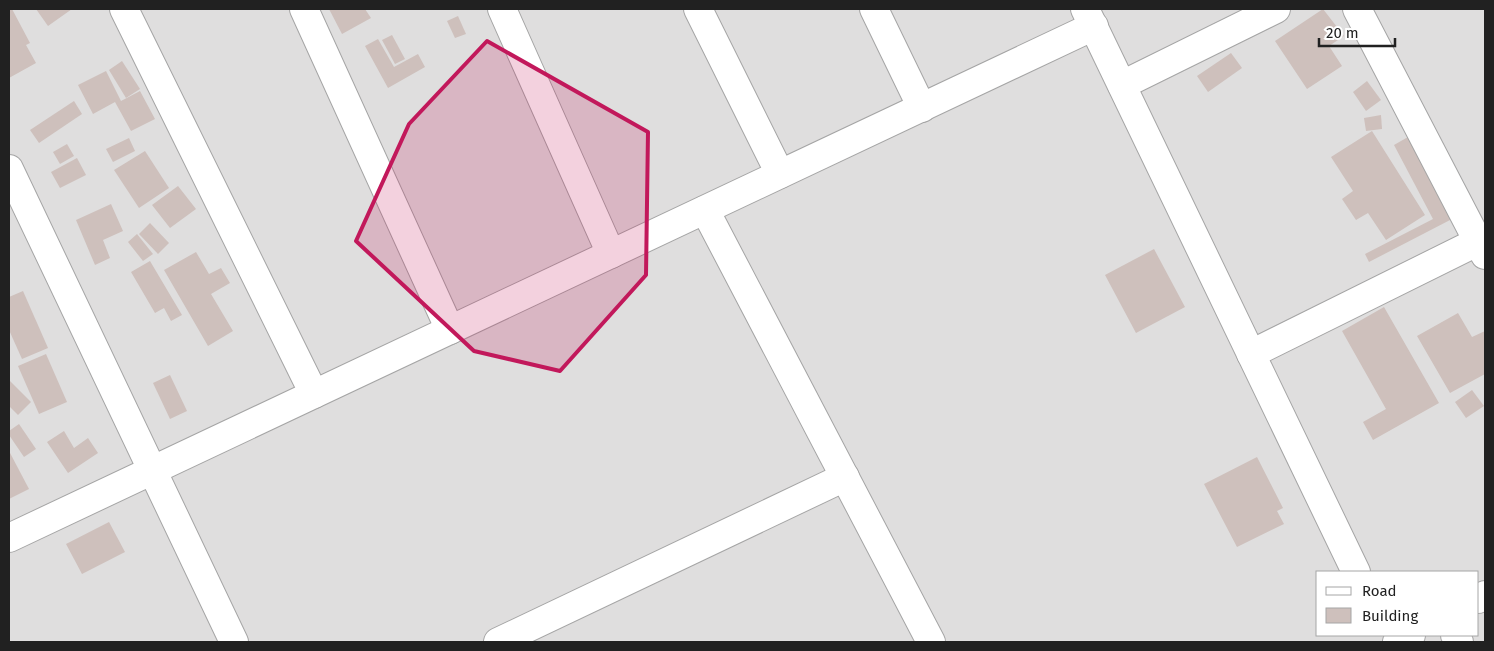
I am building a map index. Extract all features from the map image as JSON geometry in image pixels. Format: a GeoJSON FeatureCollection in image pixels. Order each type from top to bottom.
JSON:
{"type":"FeatureCollection","features":[{"type":"Feature","properties":{"kind":"street"},"geometry":{"type":"LineString","coordinates":[[124,9],[314,394]]}},
{"type":"Feature","properties":{"kind":"street"},"geometry":{"type":"LineString","coordinates":[[304,9],[450,330]]}},
{"type":"Feature","properties":{"kind":"street"},"geometry":{"type":"LineString","coordinates":[[502,9],[611,254]]}},
{"type":"Feature","properties":{"kind":"street"},"geometry":{"type":"LineString","coordinates":[[698,9],[780,174]]}},
{"type":"Feature","properties":{"kind":"street"},"geometry":{"type":"LineString","coordinates":[[874,9],[922,108]]}},
{"type":"Feature","properties":{"kind":"street"},"geometry":{"type":"LineString","coordinates":[[1122,85],[1276,9]]}},
{"type":"Feature","properties":{"kind":"street"},"geometry":{"type":"LineString","coordinates":[[1251,354],[1483,245],[1358,9]]}},
{"type":"Feature","properties":{"kind":"street"},"geometry":{"type":"LineString","coordinates":[[9,538],[922,108],[1090,18],[1356,571]]}},
{"type":"Feature","properties":{"kind":"street"},"geometry":{"type":"LineString","coordinates":[[9,169],[234,642]]}},
{"type":"Feature","properties":{"kind":"street"},"geometry":{"type":"LineString","coordinates":[[705,210],[931,642]]}},
{"type":"Feature","properties":{"kind":"street"},"geometry":{"type":"LineString","coordinates":[[498,642],[845,478]]}},
{"type":"Feature","properties":{"kind":"street"},"geometry":{"type":"LineString","coordinates":[[1397,642],[1409,636]]}},
{"type":"Feature","properties":{"kind":"highlighted area"},"geometry":{"type":"Polygon","coordinates":[[[487,41],[648,132],[646,275],[560,371],[474,351],[356,241],[409,124],[487,41]]]}},
{"type":"Feature","properties":{"kind":"shaded area"},"geometry":{"type":"Polygon","coordinates":[[[9,9],[1485,9],[1485,642],[9,642],[9,9]]]}},
{"type":"Feature","properties":{"kind":"building"},"geometry":{"type":"Polygon","coordinates":[[[9,9],[12,9],[30,43],[26,45],[36,63],[9,78],[9,9]]]}},
{"type":"Feature","properties":{"kind":"building"},"geometry":{"type":"Polygon","coordinates":[[[36,9],[72,9],[48,26],[36,9]]]}},
{"type":"Feature","properties":{"kind":"building"},"geometry":{"type":"Polygon","coordinates":[[[329,9],[365,9],[371,18],[342,34],[329,9]]]}},
{"type":"Feature","properties":{"kind":"building"},"geometry":{"type":"Polygon","coordinates":[[[1323,9],[1344,36],[1329,46],[1342,66],[1307,89],[1275,41],[1323,9]]]}},
{"type":"Feature","properties":{"kind":"building"},"geometry":{"type":"Polygon","coordinates":[[[458,16],[466,34],[455,38],[447,21],[458,16]]]}},
{"type":"Feature","properties":{"kind":"building"},"geometry":{"type":"Polygon","coordinates":[[[392,35],[405,59],[395,64],[382,40],[392,35]]]}},
{"type":"Feature","properties":{"kind":"building"},"geometry":{"type":"Polygon","coordinates":[[[378,39],[394,67],[418,54],[425,67],[388,88],[365,46],[378,39]]]}},
{"type":"Feature","properties":{"kind":"building"},"geometry":{"type":"Polygon","coordinates":[[[1231,53],[1242,68],[1208,92],[1197,76],[1231,53]]]}},
{"type":"Feature","properties":{"kind":"building"},"geometry":{"type":"Polygon","coordinates":[[[122,61],[140,89],[126,98],[109,70],[122,61]]]}},
{"type":"Feature","properties":{"kind":"building"},"geometry":{"type":"Polygon","coordinates":[[[106,71],[121,101],[140,91],[155,119],[131,131],[115,102],[93,114],[78,85],[106,71]]]}},
{"type":"Feature","properties":{"kind":"building"},"geometry":{"type":"Polygon","coordinates":[[[1367,81],[1381,100],[1366,111],[1353,92],[1367,81]]]}},
{"type":"Feature","properties":{"kind":"building"},"geometry":{"type":"Polygon","coordinates":[[[74,101],[82,114],[39,143],[30,130],[74,101]]]}},
{"type":"Feature","properties":{"kind":"building"},"geometry":{"type":"Polygon","coordinates":[[[1381,115],[1382,129],[1366,131],[1364,118],[1381,115]]]}},
{"type":"Feature","properties":{"kind":"building"},"geometry":{"type":"Polygon","coordinates":[[[1372,131],[1425,215],[1386,240],[1368,213],[1356,220],[1342,199],[1353,191],[1331,157],[1372,131]]]}},
{"type":"Feature","properties":{"kind":"building"},"geometry":{"type":"Polygon","coordinates":[[[1408,137],[1452,219],[1369,262],[1365,254],[1433,219],[1394,145],[1408,137]]]}},
{"type":"Feature","properties":{"kind":"building"},"geometry":{"type":"Polygon","coordinates":[[[129,138],[135,151],[113,162],[106,149],[129,138]]]}},
{"type":"Feature","properties":{"kind":"building"},"geometry":{"type":"Polygon","coordinates":[[[67,144],[74,156],[60,164],[53,152],[67,144]]]}},
{"type":"Feature","properties":{"kind":"building"},"geometry":{"type":"Polygon","coordinates":[[[145,151],[169,188],[139,208],[114,170],[145,151]]]}},
{"type":"Feature","properties":{"kind":"building"},"geometry":{"type":"Polygon","coordinates":[[[77,158],[86,175],[60,188],[51,172],[77,158]]]}},
{"type":"Feature","properties":{"kind":"building"},"geometry":{"type":"Polygon","coordinates":[[[178,186],[196,209],[170,228],[152,205],[178,186]]]}},
{"type":"Feature","properties":{"kind":"building"},"geometry":{"type":"Polygon","coordinates":[[[111,204],[123,231],[103,240],[110,258],[95,265],[76,220],[111,204]]]}},
{"type":"Feature","properties":{"kind":"building"},"geometry":{"type":"Polygon","coordinates":[[[150,223],[169,243],[158,254],[139,234],[150,223]]]}},
{"type":"Feature","properties":{"kind":"building"},"geometry":{"type":"Polygon","coordinates":[[[137,234],[153,254],[143,261],[128,242],[137,234]]]}},
{"type":"Feature","properties":{"kind":"building"},"geometry":{"type":"Polygon","coordinates":[[[1154,249],[1185,307],[1136,333],[1105,275],[1154,249]]]}},
{"type":"Feature","properties":{"kind":"building"},"geometry":{"type":"Polygon","coordinates":[[[196,252],[209,274],[221,268],[230,283],[211,294],[233,331],[208,346],[164,270],[196,252]]]}},
{"type":"Feature","properties":{"kind":"building"},"geometry":{"type":"Polygon","coordinates":[[[150,261],[182,315],[171,321],[164,308],[155,313],[131,272],[150,261]]]}},
{"type":"Feature","properties":{"kind":"building"},"geometry":{"type":"Polygon","coordinates":[[[23,291],[48,348],[22,359],[9,330],[9,297],[23,291]]]}},
{"type":"Feature","properties":{"kind":"building"},"geometry":{"type":"Polygon","coordinates":[[[1384,307],[1439,403],[1373,440],[1363,422],[1386,409],[1342,331],[1384,307]]]}},
{"type":"Feature","properties":{"kind":"building"},"geometry":{"type":"Polygon","coordinates":[[[1458,313],[1472,337],[1485,331],[1485,374],[1450,393],[1417,336],[1458,313]]]}},
{"type":"Feature","properties":{"kind":"building"},"geometry":{"type":"Polygon","coordinates":[[[46,354],[67,402],[39,414],[18,366],[46,354]]]}},
{"type":"Feature","properties":{"kind":"building"},"geometry":{"type":"Polygon","coordinates":[[[170,375],[187,411],[170,419],[153,383],[170,375]]]}},
{"type":"Feature","properties":{"kind":"building"},"geometry":{"type":"Polygon","coordinates":[[[9,380],[31,402],[18,415],[9,406],[9,380]]]}},
{"type":"Feature","properties":{"kind":"building"},"geometry":{"type":"Polygon","coordinates":[[[1472,390],[1484,406],[1466,418],[1455,402],[1472,390]]]}},
{"type":"Feature","properties":{"kind":"building"},"geometry":{"type":"Polygon","coordinates":[[[19,424],[36,449],[24,457],[9,435],[9,431],[19,424]]]}},
{"type":"Feature","properties":{"kind":"building"},"geometry":{"type":"Polygon","coordinates":[[[64,431],[74,448],[88,438],[98,453],[68,473],[47,442],[64,431]]]}},
{"type":"Feature","properties":{"kind":"building"},"geometry":{"type":"Polygon","coordinates":[[[9,451],[29,489],[9,499],[9,451]]]}},
{"type":"Feature","properties":{"kind":"building"},"geometry":{"type":"Polygon","coordinates":[[[1257,457],[1283,508],[1277,511],[1284,524],[1237,547],[1204,484],[1257,457]]]}},
{"type":"Feature","properties":{"kind":"building"},"geometry":{"type":"Polygon","coordinates":[[[109,522],[125,552],[82,574],[66,544],[109,522]]]}}]}
